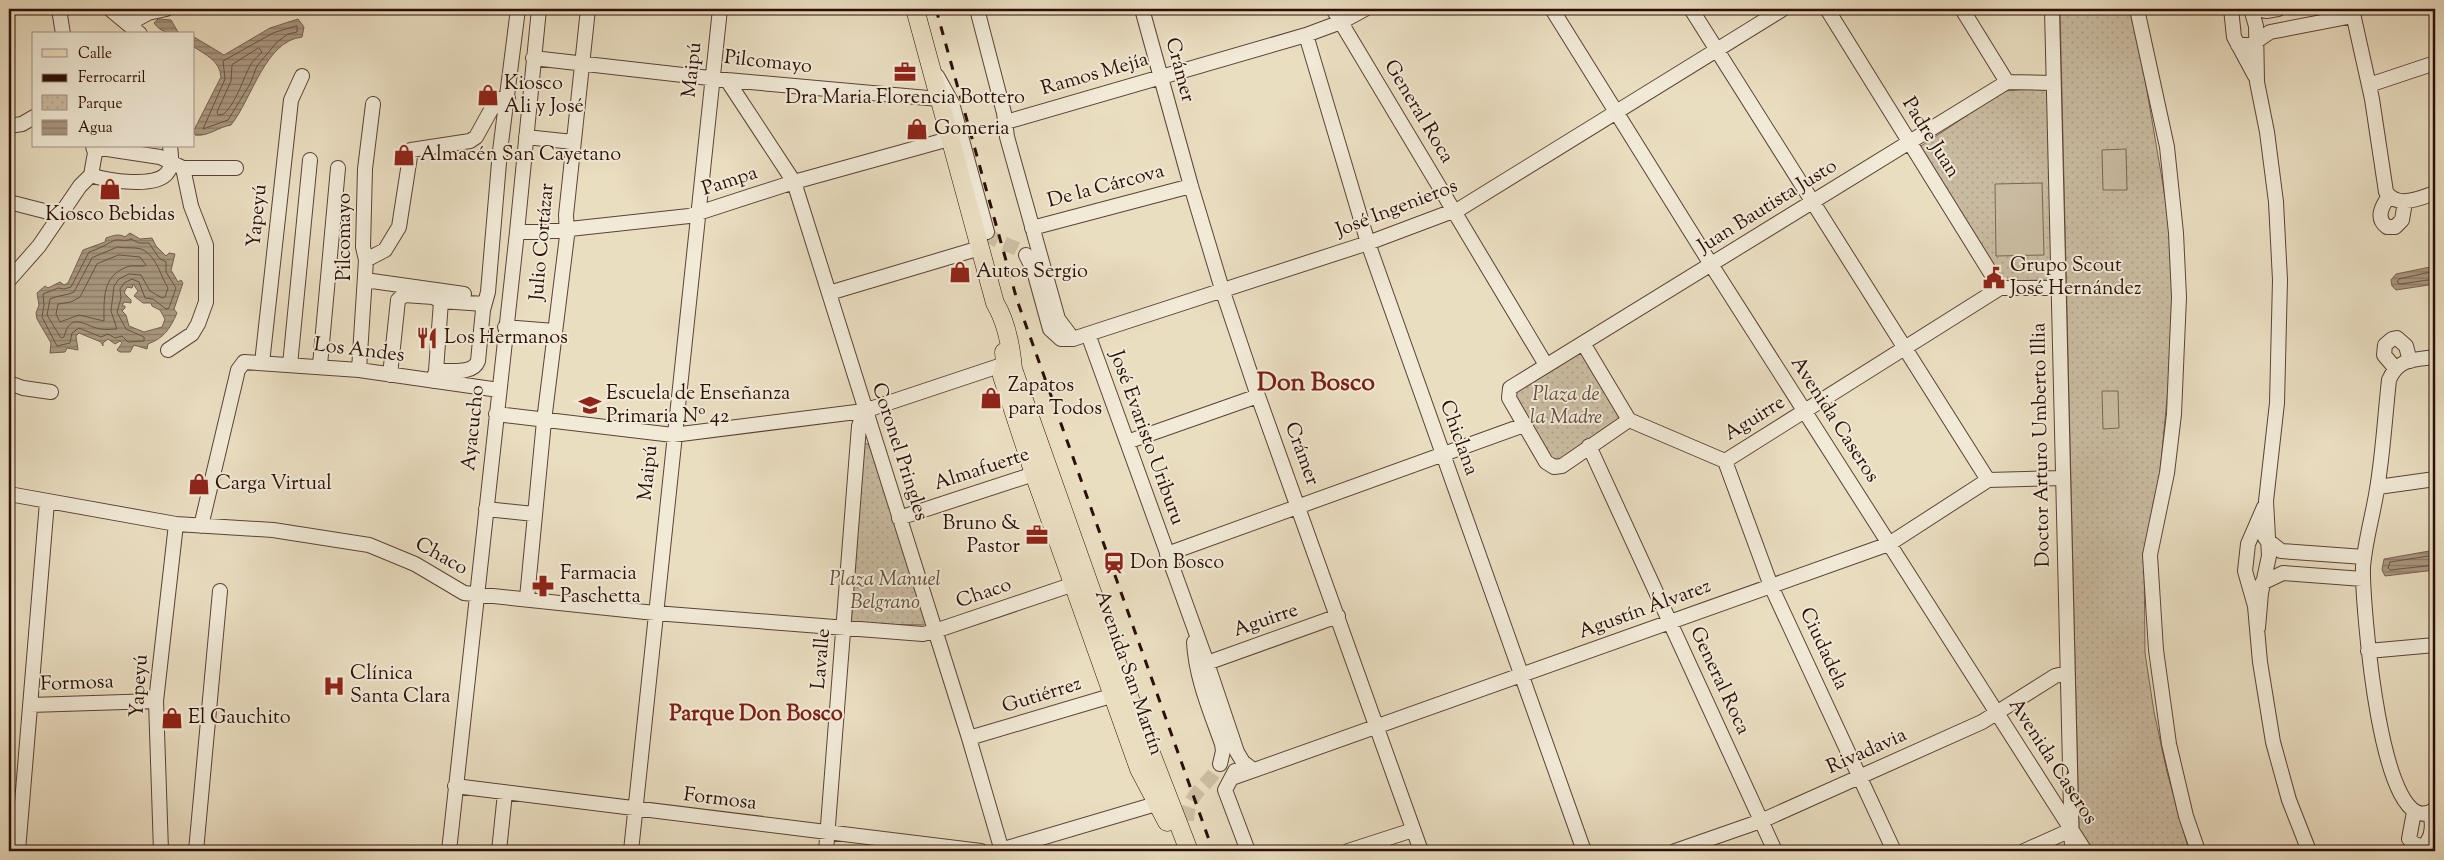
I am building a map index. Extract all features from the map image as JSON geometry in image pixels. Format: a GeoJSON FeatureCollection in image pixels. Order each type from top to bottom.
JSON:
{"type":"FeatureCollection","features":[{"type":"Feature","properties":{"kind":"main road","name":"Avenida San Martín"},"geometry":{"type":"LineString","coordinates":[[915,9],[950,139],[984,240],[995,303],[994,318],[1005,364],[1002,372],[1004,382],[1041,472],[1120,693],[1139,769],[1163,802],[1189,851]]}},
{"type":"Feature","properties":{"kind":"main road","name":"Avenida San Martín"},"geometry":{"type":"LineString","coordinates":[[995,303],[1001,312],[1009,339],[1013,369],[1036,434],[1041,472]]}},
{"type":"Feature","properties":{"kind":"main road"},"geometry":{"type":"LineString","coordinates":[[1004,382],[1012,386],[1030,434],[1036,434]]}},
{"type":"Feature","properties":{"kind":"main road","name":"Avenida San Martín"},"geometry":{"type":"LineString","coordinates":[[1163,802],[1181,851]]}},
{"type":"Feature","properties":{"kind":"street"},"geometry":{"type":"LineString","coordinates":[[110,9],[138,32]]}},
{"type":"Feature","properties":{"kind":"street"},"geometry":{"type":"LineString","coordinates":[[128,24],[148,13],[166,9]]}},
{"type":"Feature","properties":{"kind":"street","name":"Ayacucho"},"geometry":{"type":"LineString","coordinates":[[434,376],[470,370],[476,366],[518,9]]}},
{"type":"Feature","properties":{"kind":"street","name":"Ayacucho"},"geometry":{"type":"LineString","coordinates":[[449,851],[505,327],[517,232],[539,9]]}},
{"type":"Feature","properties":{"kind":"street","name":"Julio Cortázar"},"geometry":{"type":"LineString","coordinates":[[527,598],[534,514],[567,228],[566,216],[573,142],[588,9]]}},
{"type":"Feature","properties":{"kind":"street","name":"Maipú"},"geometry":{"type":"LineString","coordinates":[[631,851],[673,435],[720,9]]}},
{"type":"Feature","properties":{"kind":"street"},"geometry":{"type":"LineString","coordinates":[[977,9],[1006,122],[1007,137],[1058,319],[1073,339]]}},
{"type":"Feature","properties":{"kind":"street","name":"Crámer"},"geometry":{"type":"LineString","coordinates":[[1142,9],[1191,186],[1222,289],[1258,396],[1299,505],[1421,851]]}},
{"type":"Feature","properties":{"kind":"street","name":"General Roca"},"geometry":{"type":"LineString","coordinates":[[1333,9],[1546,364]]}},
{"type":"Feature","properties":{"kind":"street","name":"Ramos Mejía"},"geometry":{"type":"LineString","coordinates":[[1006,122],[1306,35],[1341,22],[1365,9]]}},
{"type":"Feature","properties":{"kind":"street","name":"Avenida Caseros"},"geometry":{"type":"LineString","coordinates":[[1552,9],[1712,266],[2085,851]]}},
{"type":"Feature","properties":{"kind":"street"},"geometry":{"type":"LineString","coordinates":[[1691,9],[1988,480],[2063,478]]}},
{"type":"Feature","properties":{"kind":"street","name":"José Ingenieros"},"geometry":{"type":"LineString","coordinates":[[1073,339],[1368,243],[1454,212],[1618,113],[1783,9]]}},
{"type":"Feature","properties":{"kind":"street","name":"Padre Juan"},"geometry":{"type":"LineString","coordinates":[[1827,9],[2000,288]]}},
{"type":"Feature","properties":{"kind":"street"},"geometry":{"type":"LineString","coordinates":[[1962,9],[2007,82],[2053,83]]}},
{"type":"Feature","properties":{"kind":"street","name":"Doctor Arturo Umberto Illia"},"geometry":{"type":"LineString","coordinates":[[2052,9],[2072,851]]}},
{"type":"Feature","properties":{"kind":"street"},"geometry":{"type":"LineString","coordinates":[[2137,9],[2166,147],[2176,232],[2179,288],[2174,414],[2167,473],[2150,555],[2156,650],[2169,744],[2186,816],[2198,851]]}},
{"type":"Feature","properties":{"kind":"street"},"geometry":{"type":"LineString","coordinates":[[2231,9],[2233,32],[2258,82]]}},
{"type":"Feature","properties":{"kind":"street"},"geometry":{"type":"LineString","coordinates":[[2251,9],[2256,26],[2258,82],[2273,173],[2280,280],[2277,403],[2266,501],[2269,542],[2268,565],[2258,628]]}},
{"type":"Feature","properties":{"kind":"street"},"geometry":{"type":"LineString","coordinates":[[2256,9],[2266,11],[2278,9]]}},
{"type":"Feature","properties":{"kind":"street"},"geometry":{"type":"LineString","coordinates":[[2238,45],[2251,45],[2270,32],[2352,12],[2369,86],[2384,186],[2389,196],[2405,202],[2435,193]]}},
{"type":"Feature","properties":{"kind":"street","name":"Chiclana"},"geometry":{"type":"LineString","coordinates":[[1306,35],[1368,243],[1584,851]]}},
{"type":"Feature","properties":{"kind":"street","name":"Pilcomayo"},"geometry":{"type":"LineString","coordinates":[[533,58],[727,80],[939,99]]}},
{"type":"Feature","properties":{"kind":"street"},"geometry":{"type":"LineString","coordinates":[[2369,86],[2435,64]]}},
{"type":"Feature","properties":{"kind":"street"},"geometry":{"type":"LineString","coordinates":[[828,293],[984,240],[952,103],[931,68]]}},
{"type":"Feature","properties":{"kind":"street","name":"Yapeyú"},"geometry":{"type":"LineString","coordinates":[[262,363],[291,100],[302,76]]}},
{"type":"Feature","properties":{"kind":"street"},"geometry":{"type":"LineString","coordinates":[[366,260],[385,250],[399,227],[411,150],[470,141],[480,132],[497,99],[531,76]]}},
{"type":"Feature","properties":{"kind":"street","name":"Coronel Pringles"},"geometry":{"type":"LineString","coordinates":[[727,80],[794,182],[864,411],[969,738],[1002,851]]}},
{"type":"Feature","properties":{"kind":"street","name":"Juan Bautista Justo"},"geometry":{"type":"LineString","coordinates":[[1524,426],[1509,398],[1510,388],[1546,364],[1712,266],[1811,202],[2007,82]]}},
{"type":"Feature","properties":{"kind":"street","name":"Pilcomayo"},"geometry":{"type":"LineString","coordinates":[[359,370],[366,280],[366,260],[363,247],[365,169],[372,104]]}},
{"type":"Feature","properties":{"kind":"street"},"geometry":{"type":"LineString","coordinates":[[9,126],[22,124],[32,118]]}},
{"type":"Feature","properties":{"kind":"street"},"geometry":{"type":"LineString","coordinates":[[526,137],[573,142]]}},
{"type":"Feature","properties":{"kind":"street","name":"Pampa"},"geometry":{"type":"LineString","coordinates":[[517,232],[689,216],[794,182],[950,139]]}},
{"type":"Feature","properties":{"kind":"street"},"geometry":{"type":"LineString","coordinates":[[9,280],[39,246],[80,186],[91,175],[94,148]]}},
{"type":"Feature","properties":{"kind":"street"},"geometry":{"type":"LineString","coordinates":[[106,148],[160,157],[177,164],[236,168]]}},
{"type":"Feature","properties":{"kind":"street"},"geometry":{"type":"LineString","coordinates":[[168,350],[192,334],[206,302],[206,245],[171,148]]}},
{"type":"Feature","properties":{"kind":"street"},"geometry":{"type":"LineString","coordinates":[[290,365],[310,160]]}},
{"type":"Feature","properties":{"kind":"street"},"geometry":{"type":"LineString","coordinates":[[91,175],[132,182],[155,181],[177,164]]}},
{"type":"Feature","properties":{"kind":"street"},"geometry":{"type":"LineString","coordinates":[[320,366],[338,168]]}},
{"type":"Feature","properties":{"kind":"street","name":"De la Cárcova"},"geometry":{"type":"LineString","coordinates":[[1032,228],[1191,186]]}},
{"type":"Feature","properties":{"kind":"street"},"geometry":{"type":"LineString","coordinates":[[2389,196],[2381,215],[2381,220],[2387,227],[2399,225],[2405,202]]}},
{"type":"Feature","properties":{"kind":"street"},"geometry":{"type":"LineString","coordinates":[[9,202],[60,215]]}},
{"type":"Feature","properties":{"kind":"street"},"geometry":{"type":"LineString","coordinates":[[1026,255],[1034,271],[1050,329],[1061,339],[1073,339]]}},
{"type":"Feature","properties":{"kind":"street"},"geometry":{"type":"LineString","coordinates":[[366,280],[485,300]]}},
{"type":"Feature","properties":{"kind":"street"},"geometry":{"type":"LineString","coordinates":[[2000,288],[2059,288]]}},
{"type":"Feature","properties":{"kind":"street","name":"Aguirre"},"geometry":{"type":"LineString","coordinates":[[1629,420],[1725,461],[2000,288]]}},
{"type":"Feature","properties":{"kind":"street"},"geometry":{"type":"LineString","coordinates":[[390,375],[398,300],[404,295],[434,297],[441,301],[485,300]]}},
{"type":"Feature","properties":{"kind":"street"},"geometry":{"type":"LineString","coordinates":[[434,376],[441,301]]}},
{"type":"Feature","properties":{"kind":"street"},"geometry":{"type":"LineString","coordinates":[[505,327],[554,331]]}},
{"type":"Feature","properties":{"kind":"street","name":"José Evaristo Uriburu"},"geometry":{"type":"LineString","coordinates":[[1088,334],[1207,662],[1236,752],[1243,762],[1252,769]]}},
{"type":"Feature","properties":{"kind":"street"},"geometry":{"type":"LineString","coordinates":[[2395,368],[2384,354],[2385,345],[2392,339],[2397,338],[2404,343],[2410,361]]}},
{"type":"Feature","properties":{"kind":"street"},"geometry":{"type":"LineString","coordinates":[[1167,554],[1299,505],[1524,426],[1550,465],[1562,466],[1629,420],[1583,343]]}},
{"type":"Feature","properties":{"kind":"street"},"geometry":{"type":"LineString","coordinates":[[2414,812],[2402,798],[2385,748],[2377,711],[2368,652],[2363,579],[2364,557],[2378,487],[2389,380],[2395,368],[2410,361],[2435,357]]}},
{"type":"Feature","properties":{"kind":"street","name":"Los Andes"},"geometry":{"type":"LineString","coordinates":[[201,526],[238,370],[244,362],[320,366],[390,375],[434,376],[499,390]]}},
{"type":"Feature","properties":{"kind":"street"},"geometry":{"type":"LineString","coordinates":[[496,414],[673,435],[864,411],[1005,364]]}},
{"type":"Feature","properties":{"kind":"street"},"geometry":{"type":"LineString","coordinates":[[9,382],[23,388],[51,392]]}},
{"type":"Feature","properties":{"kind":"street"},"geometry":{"type":"LineString","coordinates":[[1127,442],[1258,396]]}},
{"type":"Feature","properties":{"kind":"street","name":"Lavalle"},"geometry":{"type":"LineString","coordinates":[[826,851],[859,426],[864,411]]}},
{"type":"Feature","properties":{"kind":"street","name":"General Roca"},"geometry":{"type":"LineString","coordinates":[[1589,446],[1775,851]]}},
{"type":"Feature","properties":{"kind":"street","name":"Ciudadela"},"geometry":{"type":"LineString","coordinates":[[1725,461],[1771,586],[1894,851]]}},
{"type":"Feature","properties":{"kind":"street","name":"Almafuerte"},"geometry":{"type":"LineString","coordinates":[[899,518],[1041,472]]}},
{"type":"Feature","properties":{"kind":"street"},"geometry":{"type":"LineString","coordinates":[[2378,487],[2435,479]]}},
{"type":"Feature","properties":{"kind":"street","name":"Agustín Álvarez"},"geometry":{"type":"LineString","coordinates":[[1232,778],[1252,769],[1522,676],[1889,544],[1988,480]]}},
{"type":"Feature","properties":{"kind":"street","name":"Chaco"},"geometry":{"type":"LineString","coordinates":[[9,494],[176,524],[273,530],[369,545],[415,564],[460,592],[655,613],[844,629],[924,634],[1081,582]]}},
{"type":"Feature","properties":{"kind":"street"},"geometry":{"type":"LineString","coordinates":[[2266,501],[2250,537],[2245,559],[2247,580],[2254,600],[2262,682],[2273,742],[2289,800],[2309,851]]}},
{"type":"Feature","properties":{"kind":"street"},"geometry":{"type":"LineString","coordinates":[[18,851],[47,502]]}},
{"type":"Feature","properties":{"kind":"street"},"geometry":{"type":"LineString","coordinates":[[486,509],[534,514]]}},
{"type":"Feature","properties":{"kind":"street","name":"Yapeyú"},"geometry":{"type":"LineString","coordinates":[[161,851],[156,701],[176,524]]}},
{"type":"Feature","properties":{"kind":"street"},"geometry":{"type":"LineString","coordinates":[[2250,537],[2260,536],[2281,551],[2364,557]]}},
{"type":"Feature","properties":{"kind":"street"},"geometry":{"type":"LineString","coordinates":[[2247,580],[2254,583],[2265,582],[2279,574],[2291,573],[2363,579]]}},
{"type":"Feature","properties":{"kind":"street"},"geometry":{"type":"LineString","coordinates":[[196,851],[220,591]]}},
{"type":"Feature","properties":{"kind":"street","name":"Aguirre"},"geometry":{"type":"LineString","coordinates":[[1207,662],[1338,616]]}},
{"type":"Feature","properties":{"kind":"street"},"geometry":{"type":"LineString","coordinates":[[1193,626],[1195,663],[1222,744],[1223,751],[1220,764]]}},
{"type":"Feature","properties":{"kind":"street"},"geometry":{"type":"LineString","coordinates":[[2368,652],[2435,645]]}},
{"type":"Feature","properties":{"kind":"street","name":"Rivadavia"},"geometry":{"type":"LineString","coordinates":[[1675,851],[1761,820],[1861,778],[1997,714],[2055,676],[2067,672]]}},
{"type":"Feature","properties":{"kind":"street","name":"Gutiérrez"},"geometry":{"type":"LineString","coordinates":[[969,738],[1120,693]]}},
{"type":"Feature","properties":{"kind":"street","name":"Formosa"},"geometry":{"type":"LineString","coordinates":[[30,705],[156,701]]}},
{"type":"Feature","properties":{"kind":"street","name":"José Evaristo Uriburu"},"geometry":{"type":"LineString","coordinates":[[1236,752],[1236,767],[1225,790],[1248,851]]}},
{"type":"Feature","properties":{"kind":"street","name":"Formosa"},"geometry":{"type":"LineString","coordinates":[[455,786],[827,834],[981,851]]}},
{"type":"Feature","properties":{"kind":"street"},"geometry":{"type":"LineString","coordinates":[[499,851],[505,793]]}},
{"type":"Feature","properties":{"kind":"street"},"geometry":{"type":"LineString","coordinates":[[997,851],[1163,802]]}},
{"type":"Feature","properties":{"kind":"street"},"geometry":{"type":"LineString","coordinates":[[2432,811],[2428,842],[2420,846],[2412,844],[2409,839],[2414,812],[2432,811]]}},
{"type":"Feature","properties":{"kind":"street"},"geometry":{"type":"LineString","coordinates":[[1187,821],[1197,851]]}},
{"type":"Feature","properties":{"kind":"street"},"geometry":{"type":"LineString","coordinates":[[1348,851],[1413,830]]}},
{"type":"Feature","properties":{"kind":"street"},"geometry":{"type":"LineString","coordinates":[[2024,851],[2071,830]]}},
{"type":"Feature","properties":{"kind":"green space"},"geometry":{"type":"Polygon","coordinates":[[[2060,9],[2133,9],[2170,226],[2172,345],[2160,473],[2144,552],[2145,653],[2154,712],[2167,772],[2189,851],[2094,851],[2079,830],[2060,9]]]}},
{"type":"Feature","properties":{"kind":"green space"},"geometry":{"type":"Polygon","coordinates":[[[2044,88],[2051,94],[2053,275],[2047,280],[2002,281],[1921,151],[1921,146],[2004,91],[2044,88]]]}},
{"type":"Feature","properties":{"kind":"green space"},"geometry":{"type":"Polygon","coordinates":[[[2126,149],[2127,190],[2103,190],[2102,150],[2126,149]]]}},
{"type":"Feature","properties":{"kind":"green space"},"geometry":{"type":"Polygon","coordinates":[[[2042,183],[2044,255],[1996,256],[1995,184],[2042,183]]]}},
{"type":"Feature","properties":{"kind":"green space","name":"Plaza de la Madre"},"geometry":{"type":"Polygon","coordinates":[[[1583,343],[1629,420],[1554,467],[1510,388],[1583,343]]]}},
{"type":"Feature","properties":{"kind":"green space"},"geometry":{"type":"Polygon","coordinates":[[[2102,391],[2118,391],[2119,428],[2103,429],[2102,391]]]}},
{"type":"Feature","properties":{"kind":"green space","name":"Plaza Manuel Belgrano"},"geometry":{"type":"Polygon","coordinates":[[[864,443],[870,445],[929,625],[851,624],[864,443]]]}},
{"type":"Feature","properties":{"kind":"water"},"geometry":{"type":"Polygon","coordinates":[[[158,19],[171,20],[178,32],[163,31],[154,23],[158,19]]]}},
{"type":"Feature","properties":{"kind":"water"},"geometry":{"type":"Polygon","coordinates":[[[298,19],[304,27],[302,37],[289,41],[278,49],[269,60],[231,125],[204,135],[195,135],[195,128],[221,77],[215,63],[195,48],[195,38],[224,55],[270,28],[298,19]]]}},
{"type":"Feature","properties":{"kind":"water"},"geometry":{"type":"Polygon","coordinates":[[[130,233],[140,239],[152,238],[156,246],[166,256],[169,253],[175,254],[171,270],[178,282],[181,280],[183,283],[174,309],[177,313],[172,324],[162,336],[148,344],[147,349],[134,345],[130,352],[120,352],[117,350],[122,343],[120,341],[115,344],[108,339],[103,343],[103,346],[101,342],[79,333],[76,336],[78,350],[67,348],[65,352],[50,353],[51,343],[37,319],[36,313],[39,305],[37,293],[45,286],[48,288],[60,282],[64,285],[68,283],[83,250],[105,242],[106,238],[111,236],[125,237],[130,233]],[[133,284],[132,288],[127,287],[124,293],[131,300],[131,303],[124,302],[122,306],[125,306],[122,311],[126,315],[129,326],[144,332],[162,327],[165,319],[160,310],[152,306],[151,303],[143,303],[134,296],[138,291],[133,284]]]}},
{"type":"Feature","properties":{"kind":"water"},"geometry":{"type":"Polygon","coordinates":[[[2435,266],[2435,284],[2396,290],[2392,286],[2391,280],[2396,274],[2435,266]]]}},
{"type":"Feature","properties":{"kind":"water"},"geometry":{"type":"Polygon","coordinates":[[[2435,550],[2435,570],[2385,576],[2382,570],[2384,559],[2435,550]]]}},
{"type":"Feature","properties":{"kind":"tunnel"},"geometry":{"type":"LineString","coordinates":[[987,232],[995,240],[1022,251],[1026,255]]}},
{"type":"Feature","properties":{"kind":"tunnel"},"geometry":{"type":"LineString","coordinates":[[1187,821],[1190,803],[1194,796],[1220,764]]}},
{"type":"Feature","properties":{"kind":"railway"},"geometry":{"type":"LineString","coordinates":[[936,9],[1017,300],[1213,851]]}},
{"type":"Feature","properties":{"kind":"place","name":"Dra Maria Florencia Bottero"},"geometry":{"type":"Point","coordinates":[905,72]}},
{"type":"Feature","properties":{"kind":"place","name":"Kiosco Ali y José"},"geometry":{"type":"Point","coordinates":[488,95]}},
{"type":"Feature","properties":{"kind":"place","name":"Gomeria"},"geometry":{"type":"Point","coordinates":[917,129]}},
{"type":"Feature","properties":{"kind":"place","name":"Almacén San Cayetano"},"geometry":{"type":"Point","coordinates":[404,155]}},
{"type":"Feature","properties":{"kind":"place","name":"Kiosco Bebidas"},"geometry":{"type":"Point","coordinates":[110,189]}},
{"type":"Feature","properties":{"kind":"place","name":"Autos Sergio"},"geometry":{"type":"Point","coordinates":[960,272]}},
{"type":"Feature","properties":{"kind":"place","name":"Grupo Scout José Hernández"},"geometry":{"type":"Point","coordinates":[1994,278]}},
{"type":"Feature","properties":{"kind":"place","name":"Los Hermanos"},"geometry":{"type":"Point","coordinates":[427,338]}},
{"type":"Feature","properties":{"kind":"place","name":"Zapatos para Todos"},"geometry":{"type":"Point","coordinates":[991,398]}},
{"type":"Feature","properties":{"kind":"place","name":"Escuela de Enseñanza Primaria Nº 42"},"geometry":{"type":"Point","coordinates":[590,405]}},
{"type":"Feature","properties":{"kind":"place","name":"Carga Virtual"},"geometry":{"type":"Point","coordinates":[199,484]}},
{"type":"Feature","properties":{"kind":"place","name":"Bruno & Pastor"},"geometry":{"type":"Point","coordinates":[1037,535]}},
{"type":"Feature","properties":{"kind":"place","name":"Don Bosco"},"geometry":{"type":"Point","coordinates":[1114,563]}},
{"type":"Feature","properties":{"kind":"place","name":"Farmacia Paschetta"},"geometry":{"type":"Point","coordinates":[543,586]}},
{"type":"Feature","properties":{"kind":"place","name":"Clínica Santa Clara"},"geometry":{"type":"Point","coordinates":[334,686]}},
{"type":"Feature","properties":{"kind":"place","name":"El Gauchito"},"geometry":{"type":"Point","coordinates":[172,718]}},
{"type":"Feature","properties":{"kind":"district","name":"Don Bosco"},"geometry":{"type":"Point","coordinates":[1316,384]}},
{"type":"Feature","properties":{"kind":"district","name":"Parque Don Bosco"},"geometry":{"type":"Point","coordinates":[756,715]}}]}
